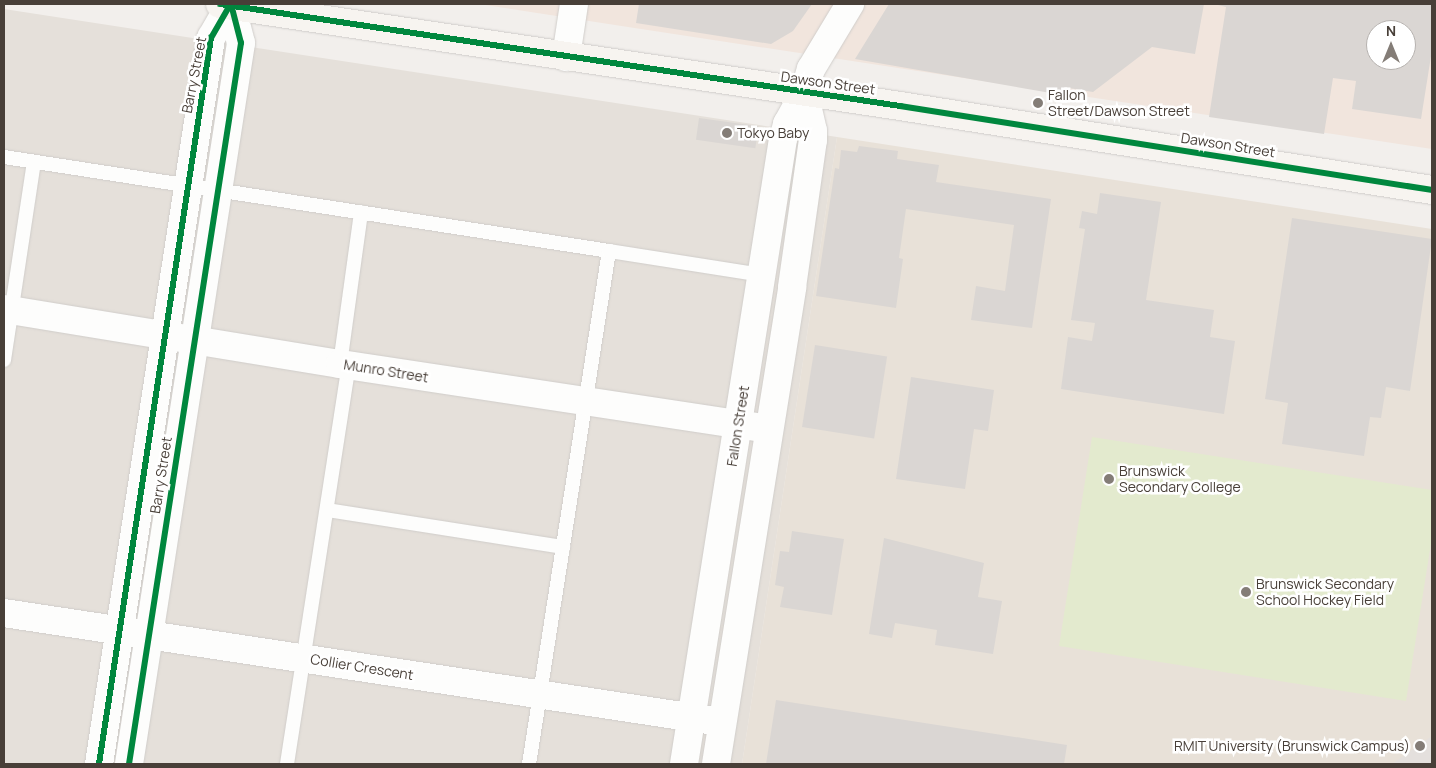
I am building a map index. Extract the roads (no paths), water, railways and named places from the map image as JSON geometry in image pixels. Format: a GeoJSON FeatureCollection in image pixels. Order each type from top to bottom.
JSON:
{"type":"FeatureCollection","features":[{"type":"Feature","properties":{"kind":"street","name":"Dawson Street"},"geometry":{"type":"LineString","coordinates":[[227,4],[1432,190]]}},
{"type":"Feature","properties":{"kind":"street","name":"Barry Street"},"geometry":{"type":"LineString","coordinates":[[99,764],[211,38],[227,4]]}},
{"type":"Feature","properties":{"kind":"street","name":"Barry Street"},"geometry":{"type":"LineString","coordinates":[[129,764],[241,42],[227,4]]}},
{"type":"Feature","properties":{"kind":"street"},"geometry":{"type":"LineString","coordinates":[[566,57],[574,4]]}},
{"type":"Feature","properties":{"kind":"street","name":"Fallon Street"},"geometry":{"type":"LineString","coordinates":[[684,764],[783,139],[787,124],[804,93],[818,57],[850,4]]}},
{"type":"Feature","properties":{"kind":"street"},"geometry":{"type":"LineString","coordinates":[[716,764],[721,722],[792,287],[813,140],[813,131],[804,93]]}},
{"type":"Feature","properties":{"kind":"street","name":"Munro Street"},"geometry":{"type":"LineString","coordinates":[[8,310],[164,334],[344,365],[768,429]]}},
{"type":"Feature","properties":{"kind":"street","name":"Collier Crescent"},"geometry":{"type":"LineString","coordinates":[[4,613],[721,722]]}},
{"type":"Feature","properties":{"kind":"lane"},"geometry":{"type":"LineString","coordinates":[[4,157],[762,275]]}},
{"type":"Feature","properties":{"kind":"lane"},"geometry":{"type":"LineString","coordinates":[[4,360],[8,310],[34,162]]}},
{"type":"Feature","properties":{"kind":"lane"},"geometry":{"type":"LineString","coordinates":[[287,764],[327,510],[361,212]]}},
{"type":"Feature","properties":{"kind":"lane"},"geometry":{"type":"LineString","coordinates":[[529,764],[609,250]]}},
{"type":"Feature","properties":{"kind":"lane"},"geometry":{"type":"LineString","coordinates":[[327,510],[563,547]]}},
{"type":"Feature","properties":{"kind":"place","name":"Fallon Street/Dawson Street"},"geometry":{"type":"Point","coordinates":[1038,103]}},
{"type":"Feature","properties":{"kind":"place","name":"Tokyo Baby"},"geometry":{"type":"Point","coordinates":[727,133]}},
{"type":"Feature","properties":{"kind":"place","name":"Brunswick Secondary College"},"geometry":{"type":"Point","coordinates":[1109,479]}},
{"type":"Feature","properties":{"kind":"place","name":"Brunswick Secondary School Hockey Field"},"geometry":{"type":"Point","coordinates":[1246,592]}},
{"type":"Feature","properties":{"kind":"place","name":"RMIT University (Brunswick Campus)"},"geometry":{"type":"Point","coordinates":[1420,746]}}]}
